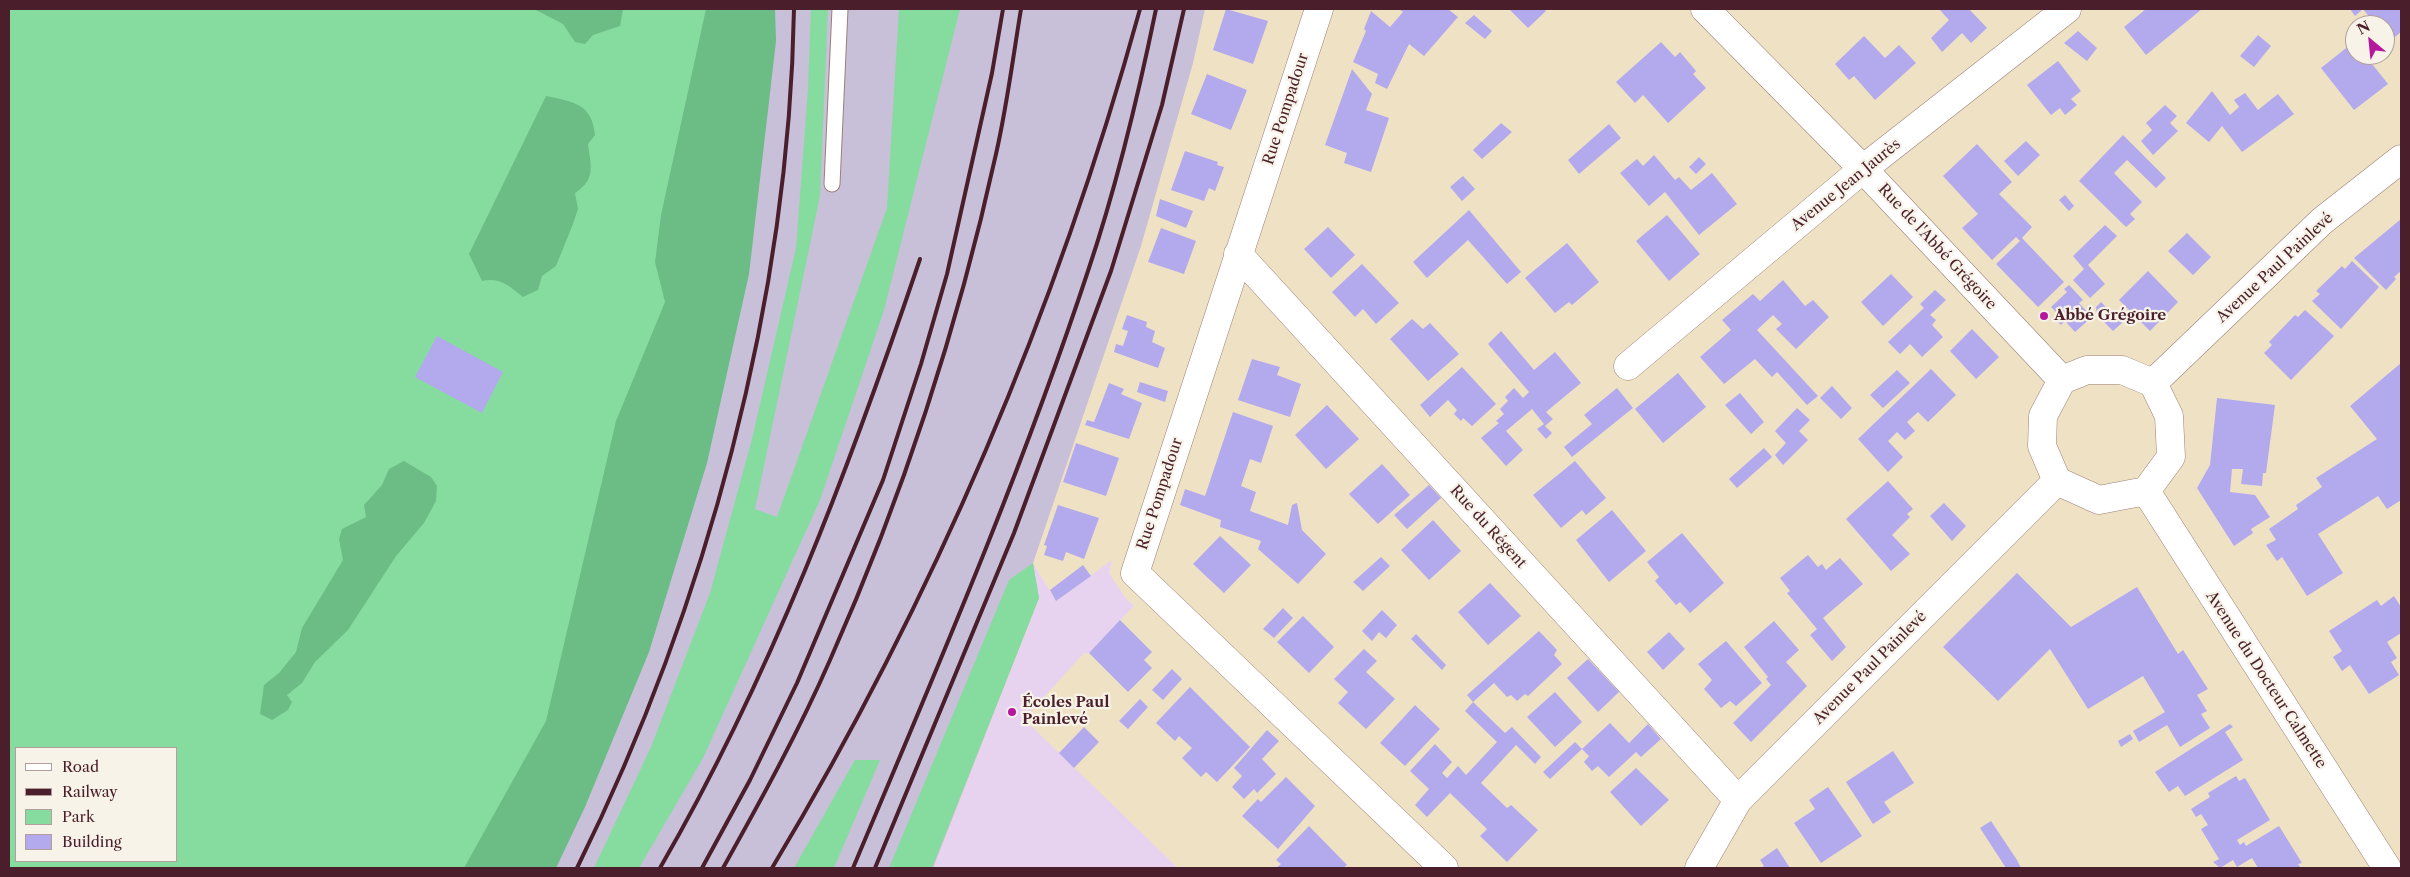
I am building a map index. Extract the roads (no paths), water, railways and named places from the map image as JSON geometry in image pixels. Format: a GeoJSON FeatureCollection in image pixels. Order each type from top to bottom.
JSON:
{"type":"FeatureCollection","features":[{"type":"Feature","properties":{"kind":"street","name":"Rue Pompadour"},"geometry":{"type":"LineString","coordinates":[[1319,9],[1135,573],[1444,868]]}},
{"type":"Feature","properties":{"kind":"street","name":"Rue de l'Abbé Grégoire"},"geometry":{"type":"LineString","coordinates":[[1705,9],[1863,169],[2062,380]]}},
{"type":"Feature","properties":{"kind":"street","name":"Avenue Jean Jaurès"},"geometry":{"type":"LineString","coordinates":[[1628,366],[1863,169],[2068,9]]}},
{"type":"Feature","properties":{"kind":"street","name":"Avenue Paul Painlevé"},"geometry":{"type":"LineString","coordinates":[[2153,382],[2322,222],[2401,159]]}},
{"type":"Feature","properties":{"kind":"street","name":"Rue du Régent"},"geometry":{"type":"LineString","coordinates":[[1238,254],[1738,800]]}},
{"type":"Feature","properties":{"kind":"street"},"geometry":{"type":"LineString","coordinates":[[2087,370],[2122,370],[2153,382],[2169,416],[2171,457],[2146,491],[2099,500],[2057,481],[2042,446],[2043,416],[2062,380],[2087,370]]}},
{"type":"Feature","properties":{"kind":"street","name":"Avenue Paul Painlevé"},"geometry":{"type":"LineString","coordinates":[[1699,868],[1738,800],[2057,481]]}},
{"type":"Feature","properties":{"kind":"street","name":"Avenue du Docteur Calmette"},"geometry":{"type":"LineString","coordinates":[[2146,491],[2386,868]]}},
{"type":"Feature","properties":{"kind":"lane"},"geometry":{"type":"LineString","coordinates":[[832,184],[840,9]]}},
{"type":"Feature","properties":{"kind":"railway"},"geometry":{"type":"LineString","coordinates":[[577,868],[623,768],[665,665],[701,559],[732,450],[757,340],[776,230],[789,119],[794,9]]}},
{"type":"Feature","properties":{"kind":"railway"},"geometry":{"type":"LineString","coordinates":[[702,868],[750,780],[797,683],[883,480],[921,364],[947,274],[992,73],[1003,9]]}},
{"type":"Feature","properties":{"kind":"railway"},"geometry":{"type":"LineString","coordinates":[[723,868],[779,765],[818,687],[881,537],[926,411],[946,347],[981,219],[1003,118],[1021,9]]}},
{"type":"Feature","properties":{"kind":"railway"},"geometry":{"type":"LineString","coordinates":[[772,868],[831,766],[886,663],[937,558],[985,451],[1030,342],[1070,233],[1107,121],[1140,9]]}},
{"type":"Feature","properties":{"kind":"railway"},"geometry":{"type":"LineString","coordinates":[[853,868],[976,572],[1035,422],[1062,347],[1099,239],[1118,174],[1156,9]]}},
{"type":"Feature","properties":{"kind":"railway"},"geometry":{"type":"LineString","coordinates":[[875,868],[1014,533],[1111,271],[1162,105],[1184,9]]}},
{"type":"Feature","properties":{"kind":"railway"},"geometry":{"type":"LineString","coordinates":[[660,868],[700,795],[737,721],[805,570],[865,416],[920,259]]}},
{"type":"Feature","properties":{"kind":"place","name":"Abbé Grégoire"},"geometry":{"type":"Point","coordinates":[2044,316]}},
{"type":"Feature","properties":{"kind":"place","name":"Écoles Paul Painlevé"},"geometry":{"type":"Point","coordinates":[1012,712]}}]}
